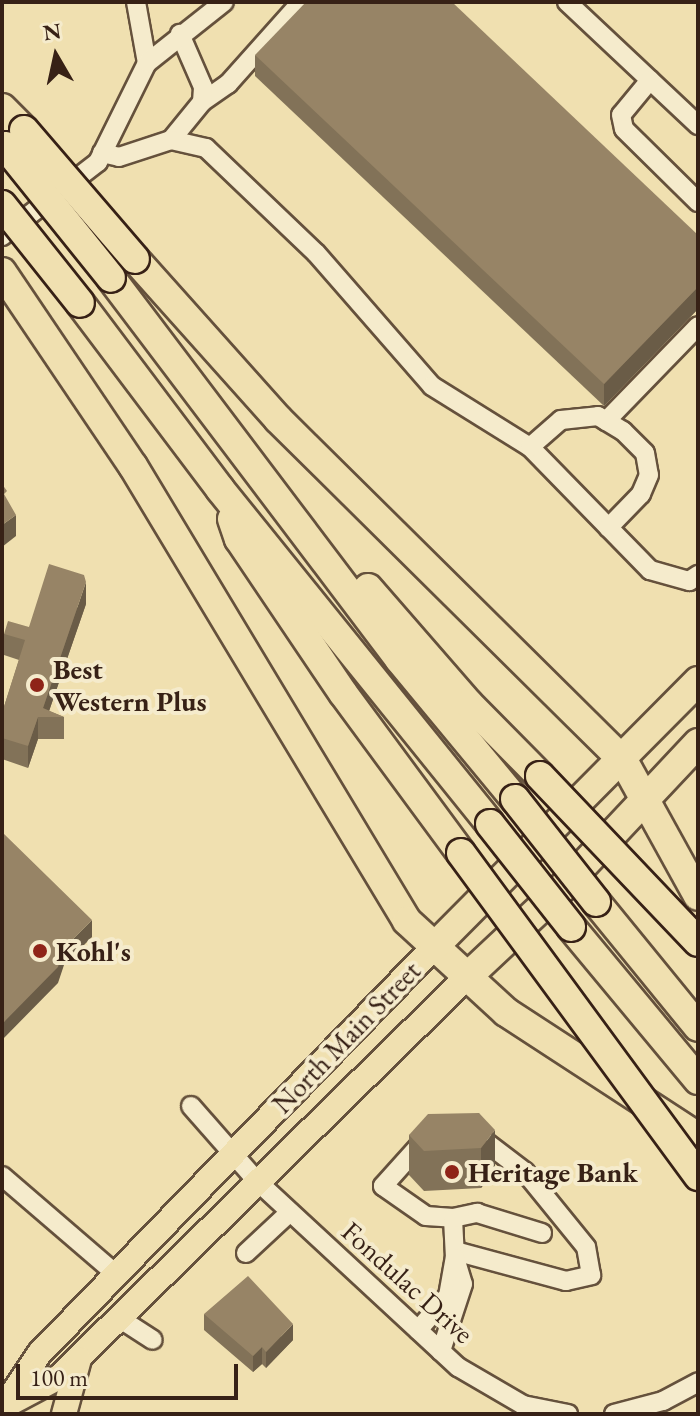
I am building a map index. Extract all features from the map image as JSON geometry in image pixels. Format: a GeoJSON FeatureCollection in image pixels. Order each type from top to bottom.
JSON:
{"type":"FeatureCollection","features":[{"type":"Feature","properties":{"kind":"highway"},"geometry":{"type":"LineString","coordinates":[[2,108],[10,139],[148,333],[399,659],[698,1027]]}},
{"type":"Feature","properties":{"kind":"highway"},"geometry":{"type":"LineString","coordinates":[[10,139],[135,259],[278,419],[623,760],[698,896]]}},
{"type":"Feature","properties":{"kind":"highway"},"geometry":{"type":"LineString","coordinates":[[2,205],[220,489],[571,927],[698,1080]]}},
{"type":"Feature","properties":{"kind":"highway"},"geometry":{"type":"LineString","coordinates":[[2,272],[166,519],[407,921],[465,979],[506,1012],[698,1137]]}},
{"type":"Feature","properties":{"kind":"highway"},"geometry":{"type":"LineString","coordinates":[[148,333],[433,665],[698,942]]}},
{"type":"Feature","properties":{"kind":"highway"},"geometry":{"type":"LineString","coordinates":[[220,489],[248,552],[461,853],[698,1176]]}},
{"type":"Feature","properties":{"kind":"highway","name":"North Main Street"},"geometry":{"type":"LineString","coordinates":[[434,947],[623,760],[698,681]]}},
{"type":"Feature","properties":{"kind":"highway","name":"North Main Street"},"geometry":{"type":"LineString","coordinates":[[465,979],[698,743]]}},
{"type":"Feature","properties":{"kind":"main road","name":"North Main Street"},"geometry":{"type":"LineString","coordinates":[[9,1407],[39,1354],[434,947]]}},
{"type":"Feature","properties":{"kind":"main road","name":"North Main Street"},"geometry":{"type":"LineString","coordinates":[[9,1407],[59,1377],[465,979]]}},
{"type":"Feature","properties":{"kind":"main road"},"geometry":{"type":"LineString","coordinates":[[64,1414],[79,1357]]}},
{"type":"Feature","properties":{"kind":"street"},"geometry":{"type":"LineString","coordinates":[[136,2],[147,63]]}},
{"type":"Feature","properties":{"kind":"street"},"geometry":{"type":"LineString","coordinates":[[2,236],[84,175],[102,153],[147,63],[224,2]]}},
{"type":"Feature","properties":{"kind":"street"},"geometry":{"type":"LineString","coordinates":[[171,140],[202,102],[228,84],[301,2]]}},
{"type":"Feature","properties":{"kind":"street"},"geometry":{"type":"LineString","coordinates":[[567,2],[698,125]]}},
{"type":"Feature","properties":{"kind":"street"},"geometry":{"type":"LineString","coordinates":[[180,34],[203,87],[202,102]]}},
{"type":"Feature","properties":{"kind":"street"},"geometry":{"type":"LineString","coordinates":[[650,80],[621,115],[624,129],[698,202]]}},
{"type":"Feature","properties":{"kind":"street"},"geometry":{"type":"LineString","coordinates":[[102,153],[119,157],[171,140],[206,148],[316,253],[432,386],[530,447],[650,570],[689,581],[698,575]]}},
{"type":"Feature","properties":{"kind":"street"},"geometry":{"type":"LineString","coordinates":[[606,421],[698,326]]}},
{"type":"Feature","properties":{"kind":"street"},"geometry":{"type":"LineString","coordinates":[[530,447],[561,420],[579,415],[606,421],[645,453],[649,475],[641,494],[608,528]]}},
{"type":"Feature","properties":{"kind":"street","name":"Fondulac Drive"},"geometry":{"type":"LineString","coordinates":[[191,1106],[257,1181],[441,1351],[508,1398],[568,1414]]}},
{"type":"Feature","properties":{"kind":"street"},"geometry":{"type":"LineString","coordinates":[[455,1254],[566,1281],[591,1275],[586,1247],[525,1172],[488,1139],[451,1124],[436,1128],[383,1186],[426,1216],[453,1218],[477,1213],[542,1233]]}},
{"type":"Feature","properties":{"kind":"street"},"geometry":{"type":"LineString","coordinates":[[2,1176],[117,1275]]}},
{"type":"Feature","properties":{"kind":"street"},"geometry":{"type":"LineString","coordinates":[[246,1253],[290,1212]]}},
{"type":"Feature","properties":{"kind":"street"},"geometry":{"type":"LineString","coordinates":[[441,1351],[463,1284],[455,1254],[453,1218]]}},
{"type":"Feature","properties":{"kind":"street"},"geometry":{"type":"LineString","coordinates":[[418,1330],[448,1296],[455,1254]]}},
{"type":"Feature","properties":{"kind":"street"},"geometry":{"type":"LineString","coordinates":[[119,1318],[153,1340]]}},
{"type":"Feature","properties":{"kind":"street"},"geometry":{"type":"LineString","coordinates":[[614,1414],[663,1401],[698,1382]]}},
{"type":"Feature","properties":{"kind":"building"},"geometry":{"type":"Polygon","coordinates":[[[306,2],[452,2],[698,235],[698,287],[604,384],[255,55],[306,2]]]}},
{"type":"Feature","properties":{"kind":"building"},"geometry":{"type":"Polygon","coordinates":[[[2,484],[16,515],[2,525],[2,484]]]}},
{"type":"Feature","properties":{"kind":"building","name":"Best Western Plus"},"geometry":{"type":"Polygon","coordinates":[[[49,564],[84,575],[86,582],[43,708],[64,717],[38,717],[28,746],[2,738],[2,713],[25,640],[4,634],[8,621],[29,627],[49,564]]]}},
{"type":"Feature","properties":{"kind":"building","name":"Kohl's"},"geometry":{"type":"Polygon","coordinates":[[[2,832],[92,920],[64,948],[58,967],[2,1024],[2,832]]]}},
{"type":"Feature","properties":{"kind":"building"},"geometry":{"type":"Polygon","coordinates":[[[479,1113],[495,1130],[481,1148],[424,1151],[409,1135],[428,1114],[479,1113]]]}},
{"type":"Feature","properties":{"kind":"building"},"geometry":{"type":"Polygon","coordinates":[[[248,1276],[293,1324],[266,1352],[262,1347],[253,1356],[204,1314],[248,1276]]]}},
{"type":"Feature","properties":{"kind":"place","name":"Best Western Plus"},"geometry":{"type":"Point","coordinates":[37,685]}},
{"type":"Feature","properties":{"kind":"place","name":"Kohl's"},"geometry":{"type":"Point","coordinates":[40,951]}},
{"type":"Feature","properties":{"kind":"place","name":"Heritage Bank"},"geometry":{"type":"Point","coordinates":[452,1172]}}]}
